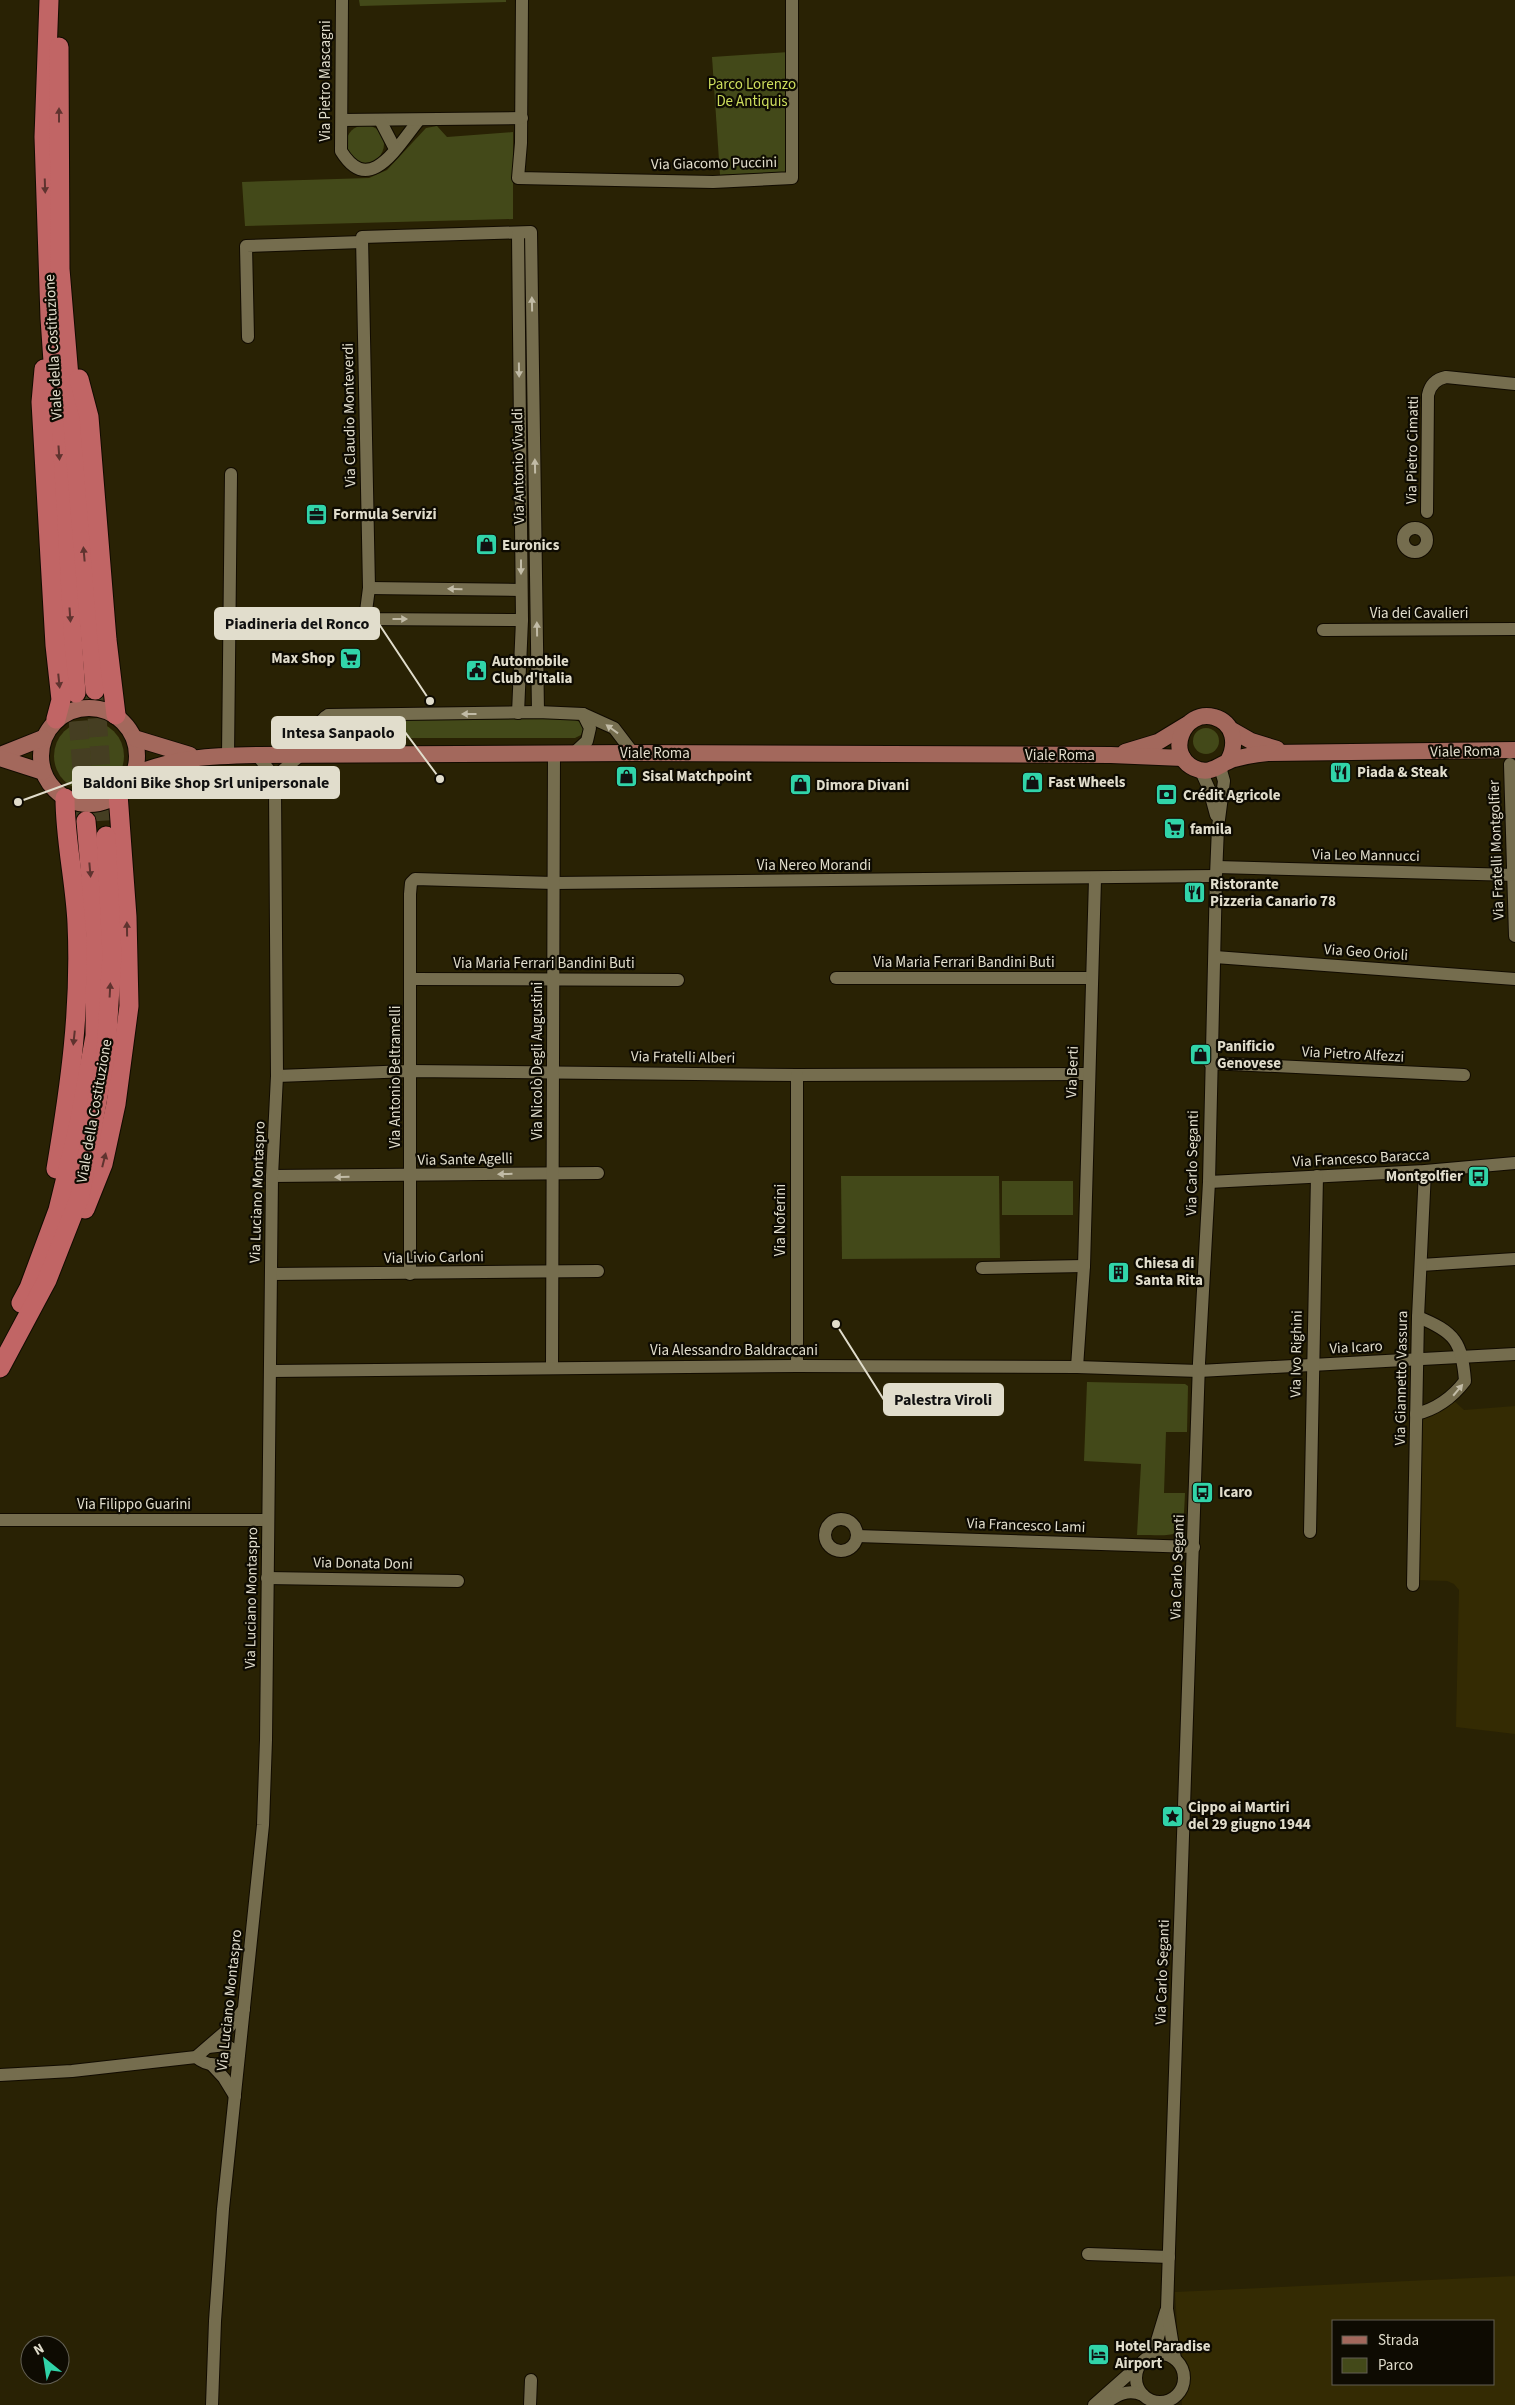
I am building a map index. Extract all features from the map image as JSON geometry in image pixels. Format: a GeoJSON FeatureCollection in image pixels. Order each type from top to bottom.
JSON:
{"type":"FeatureCollection","features":[{"type":"Feature","properties":{"kind":"highway","name":"Viale della Costituzione"},"geometry":{"type":"LineString","coordinates":[[49,0],[44,137],[58,322],[95,690]]}},
{"type":"Feature","properties":{"kind":"highway","name":"Viale della Costituzione"},"geometry":{"type":"LineString","coordinates":[[61,0],[58,23],[60,269],[58,322],[76,693]]}},
{"type":"Feature","properties":{"kind":"highway"},"geometry":{"type":"LineString","coordinates":[[58,322],[89,417],[107,640],[116,715]]}},
{"type":"Feature","properties":{"kind":"highway"},"geometry":{"type":"LineString","coordinates":[[56,719],[61,700],[55,645],[41,402],[58,322]]}},
{"type":"Feature","properties":{"kind":"highway"},"geometry":{"type":"LineString","coordinates":[[46,1280],[66,1263],[103,1164],[116,1104],[128,1006],[127,917],[118,794]]}},
{"type":"Feature","properties":{"kind":"highway"},"geometry":{"type":"LineString","coordinates":[[29,1288],[30,1261],[51,1200],[68,1098],[78,1005],[76,922],[65,798]]}},
{"type":"Feature","properties":{"kind":"highway","name":"Viale della Costituzione"},"geometry":{"type":"LineString","coordinates":[[0,1340],[29,1288],[58,1210],[79,1124],[95,1036],[96,937],[86,821]]}},
{"type":"Feature","properties":{"kind":"highway","name":"Viale della Costituzione"},"geometry":{"type":"LineString","coordinates":[[0,1368],[46,1280],[80,1196],[106,1052],[112,956],[106,836]]}},
{"type":"Feature","properties":{"kind":"main road"},"geometry":{"type":"LineString","coordinates":[[86,707],[102,709],[116,715],[127,725],[134,738],[137,750],[134,774],[118,794],[106,801],[92,804],[78,803],[65,798],[52,787],[43,772],[40,749],[43,738],[56,719],[70,711],[86,707]]}},
{"type":"Feature","properties":{"kind":"main road"},"geometry":{"type":"LineString","coordinates":[[1201,716],[1209,716],[1225,723],[1230,729],[1234,746],[1224,764],[1201,770],[1194,768],[1183,758],[1179,741],[1186,725],[1201,716]]}},
{"type":"Feature","properties":{"kind":"main road","name":"Viale Roma"},"geometry":{"type":"LineString","coordinates":[[1113,755],[1158,742],[1186,725]]}},
{"type":"Feature","properties":{"kind":"main road","name":"Viale Roma"},"geometry":{"type":"LineString","coordinates":[[1230,729],[1256,743],[1294,752]]}},
{"type":"Feature","properties":{"kind":"main road"},"geometry":{"type":"LineString","coordinates":[[0,757],[43,738]]}},
{"type":"Feature","properties":{"kind":"main road","name":"Viale Roma"},"geometry":{"type":"LineString","coordinates":[[134,738],[197,757]]}},
{"type":"Feature","properties":{"kind":"main road","name":"Viale Roma"},"geometry":{"type":"LineString","coordinates":[[1224,764],[1251,755],[1294,752],[1512,757]]}},
{"type":"Feature","properties":{"kind":"main road","name":"Viale Roma"},"geometry":{"type":"LineString","coordinates":[[134,774],[164,763],[197,757],[257,755],[633,753],[1113,755],[1183,758]]}},
{"type":"Feature","properties":{"kind":"main road"},"geometry":{"type":"LineString","coordinates":[[0,757],[43,772]]}},
{"type":"Feature","properties":{"kind":"street","name":"Via Pietro Mascagni"},"geometry":{"type":"LineString","coordinates":[[342,0],[341,151],[349,164],[364,171],[369,171],[383,164],[420,120]]}},
{"type":"Feature","properties":{"kind":"street","name":"Via Giacomo Puccini"},"geometry":{"type":"LineString","coordinates":[[522,0],[522,118],[518,178],[713,182],[792,178],[792,0]]}},
{"type":"Feature","properties":{"kind":"street"},"geometry":{"type":"LineString","coordinates":[[342,120],[522,118]]}},
{"type":"Feature","properties":{"kind":"street"},"geometry":{"type":"LineString","coordinates":[[380,120],[395,149]]}},
{"type":"Feature","properties":{"kind":"street","name":"Via Antonio Vivaldi"},"geometry":{"type":"LineString","coordinates":[[518,713],[522,620],[518,234],[531,232],[538,712]]}},
{"type":"Feature","properties":{"kind":"street"},"geometry":{"type":"LineString","coordinates":[[248,337],[246,246],[362,242],[362,237],[518,234]]}},
{"type":"Feature","properties":{"kind":"street","name":"Via Claudio Monteverdi"},"geometry":{"type":"LineString","coordinates":[[362,242],[369,588],[365,620]]}},
{"type":"Feature","properties":{"kind":"street","name":"Via Pietro Cimatti"},"geometry":{"type":"LineString","coordinates":[[1427,512],[1417,528],[1410,528],[1404,533],[1402,540],[1405,548],[1412,552],[1420,551],[1426,546],[1427,538],[1428,395],[1431,387],[1440,378],[1515,384]]}},
{"type":"Feature","properties":{"kind":"street"},"geometry":{"type":"LineString","coordinates":[[228,756],[231,474]]}},
{"type":"Feature","properties":{"kind":"street"},"geometry":{"type":"LineString","coordinates":[[1417,528],[1424,531],[1427,538]]}},
{"type":"Feature","properties":{"kind":"street"},"geometry":{"type":"LineString","coordinates":[[369,588],[521,590]]}},
{"type":"Feature","properties":{"kind":"street"},"geometry":{"type":"LineString","coordinates":[[297,622],[522,620]]}},
{"type":"Feature","properties":{"kind":"street","name":"Via dei Cavalieri"},"geometry":{"type":"LineString","coordinates":[[1323,630],[1515,629]]}},
{"type":"Feature","properties":{"kind":"street"},"geometry":{"type":"LineString","coordinates":[[281,755],[328,714],[538,712],[583,714],[614,728],[633,753]]}},
{"type":"Feature","properties":{"kind":"street"},"geometry":{"type":"LineString","coordinates":[[573,754],[587,741],[590,728],[583,714]]}},
{"type":"Feature","properties":{"kind":"street"},"geometry":{"type":"LineString","coordinates":[[324,755],[325,717]]}},
{"type":"Feature","properties":{"kind":"street","name":"Via Nicolò Degli Augustini"},"geometry":{"type":"LineString","coordinates":[[552,1368],[554,754]]}},
{"type":"Feature","properties":{"kind":"street","name":"Via Luciano Montaspro"},"geometry":{"type":"LineString","coordinates":[[212,2405],[216,2296],[263,1825],[268,1578],[270,1274],[272,1176],[278,1076],[276,788],[269,770],[257,755]]}},
{"type":"Feature","properties":{"kind":"street","name":"Via Luciano Montaspro"},"geometry":{"type":"LineString","coordinates":[[276,788],[284,770],[301,755]]}},
{"type":"Feature","properties":{"kind":"street","name":"Via Fratelli Montgolfier"},"geometry":{"type":"LineString","coordinates":[[1512,757],[1515,936]]}},
{"type":"Feature","properties":{"kind":"street","name":"Via Carlo Seganti"},"geometry":{"type":"LineString","coordinates":[[1175,2359],[1167,2309],[1199,1371],[1209,1182],[1210,1063],[1215,957],[1216,872],[1224,764]]}},
{"type":"Feature","properties":{"kind":"street","name":"Via Carlo Seganti"},"geometry":{"type":"LineString","coordinates":[[1201,770],[1215,806],[1218,827]]}},
{"type":"Feature","properties":{"kind":"street","name":"Via Nereo Morandi"},"geometry":{"type":"LineString","coordinates":[[413,880],[422,878],[554,883],[1095,879],[1216,872]]}},
{"type":"Feature","properties":{"kind":"street","name":"Via Leo Mannucci"},"geometry":{"type":"LineString","coordinates":[[1216,872],[1514,875]]}},
{"type":"Feature","properties":{"kind":"street","name":"Via Berti"},"geometry":{"type":"LineString","coordinates":[[1077,1367],[1084,1266],[1095,879]]}},
{"type":"Feature","properties":{"kind":"street","name":"Via Antonio Beltramelli"},"geometry":{"type":"LineString","coordinates":[[410,1274],[410,894],[413,880]]}},
{"type":"Feature","properties":{"kind":"street","name":"Via Geo Orioli"},"geometry":{"type":"LineString","coordinates":[[1215,957],[1515,979]]}},
{"type":"Feature","properties":{"kind":"street","name":"Via Maria Ferrari Bandini Buti"},"geometry":{"type":"LineString","coordinates":[[836,978],[1092,978]]}},
{"type":"Feature","properties":{"kind":"street","name":"Via Maria Ferrari Bandini Buti"},"geometry":{"type":"LineString","coordinates":[[411,979],[678,980]]}},
{"type":"Feature","properties":{"kind":"street","name":"Via Pietro Alfezzi"},"geometry":{"type":"LineString","coordinates":[[1210,1063],[1464,1075]]}},
{"type":"Feature","properties":{"kind":"street","name":"Via Fratelli Alberi"},"geometry":{"type":"LineString","coordinates":[[278,1076],[410,1072],[797,1075],[1088,1074]]}},
{"type":"Feature","properties":{"kind":"street","name":"Via Noferini"},"geometry":{"type":"LineString","coordinates":[[796,1366],[797,1075]]}},
{"type":"Feature","properties":{"kind":"street","name":"Via Francesco Baracca"},"geometry":{"type":"LineString","coordinates":[[1209,1182],[1425,1171],[1515,1163]]}},
{"type":"Feature","properties":{"kind":"street","name":"Via Giannetto Vassura"},"geometry":{"type":"LineString","coordinates":[[1413,1585],[1418,1317],[1425,1171]]}},
{"type":"Feature","properties":{"kind":"street","name":"Via Sante Agelli"},"geometry":{"type":"LineString","coordinates":[[272,1176],[598,1173]]}},
{"type":"Feature","properties":{"kind":"street","name":"Via Ivo Righini"},"geometry":{"type":"LineString","coordinates":[[1310,1532],[1317,1176]]}},
{"type":"Feature","properties":{"kind":"street"},"geometry":{"type":"LineString","coordinates":[[1421,1265],[1515,1259]]}},
{"type":"Feature","properties":{"kind":"street"},"geometry":{"type":"LineString","coordinates":[[982,1268],[1084,1266]]}},
{"type":"Feature","properties":{"kind":"street","name":"Via Livio Carloni"},"geometry":{"type":"LineString","coordinates":[[270,1274],[598,1271]]}},
{"type":"Feature","properties":{"kind":"street"},"geometry":{"type":"LineString","coordinates":[[1416,1414],[1430,1410],[1454,1396],[1465,1381],[1463,1357],[1456,1341],[1439,1325],[1418,1317]]}},
{"type":"Feature","properties":{"kind":"street","name":"Via Icaro"},"geometry":{"type":"LineString","coordinates":[[1199,1371],[1515,1354]]}},
{"type":"Feature","properties":{"kind":"street","name":"Via Alessandro Baldraccani"},"geometry":{"type":"LineString","coordinates":[[270,1371],[796,1366],[1077,1367],[1199,1371]]}},
{"type":"Feature","properties":{"kind":"street","name":"Via Filippo Guarini"},"geometry":{"type":"LineString","coordinates":[[0,1520],[268,1520]]}},
{"type":"Feature","properties":{"kind":"street","name":"Via Francesco Lami"},"geometry":{"type":"LineString","coordinates":[[857,1536],[1194,1547]]}},
{"type":"Feature","properties":{"kind":"street","name":"Via Donata Doni"},"geometry":{"type":"LineString","coordinates":[[268,1578],[458,1581]]}},
{"type":"Feature","properties":{"kind":"street"},"geometry":{"type":"LineString","coordinates":[[0,2075],[82,2070],[196,2057],[231,2025],[244,2008]]}},
{"type":"Feature","properties":{"kind":"street"},"geometry":{"type":"LineString","coordinates":[[196,2057],[202,2062],[211,2064],[226,2063],[240,2054],[226,2045],[207,2047]]}},
{"type":"Feature","properties":{"kind":"street"},"geometry":{"type":"LineString","coordinates":[[211,2064],[224,2078],[235,2096]]}},
{"type":"Feature","properties":{"kind":"street"},"geometry":{"type":"LineString","coordinates":[[1088,2254],[1169,2257]]}},
{"type":"Feature","properties":{"kind":"street","name":"Via Carlo Seganti"},"geometry":{"type":"LineString","coordinates":[[1153,2354],[1167,2309]]}},
{"type":"Feature","properties":{"kind":"street"},"geometry":{"type":"LineString","coordinates":[[1094,2405],[1153,2354],[1162,2354],[1175,2359],[1183,2369],[1184,2377],[1178,2394],[1172,2399],[1162,2402],[1153,2401],[1136,2392],[1124,2393],[1102,2405]]}},
{"type":"Feature","properties":{"kind":"street"},"geometry":{"type":"LineString","coordinates":[[1141,2363],[1136,2378],[1143,2395]]}},
{"type":"Feature","properties":{"kind":"street"},"geometry":{"type":"LineString","coordinates":[[530,2405],[531,2380]]}},
{"type":"Feature","properties":{"kind":"shaded area"},"geometry":{"type":"Polygon","coordinates":[[[1453,1400],[1464,1410],[1515,1406],[1515,1734],[1456,1727],[1459,1590],[1454,1584],[1447,1581],[1416,1580],[1422,1420],[1453,1400]]]}},
{"type":"Feature","properties":{"kind":"shaded area"},"geometry":{"type":"Polygon","coordinates":[[[1515,2276],[1515,2405],[1182,2405],[1175,2292],[1515,2276]]]}},
{"type":"Feature","properties":{"kind":"green space"},"geometry":{"type":"Polygon","coordinates":[[[359,0],[506,0],[506,2],[360,6],[359,0]]]}},
{"type":"Feature","properties":{"kind":"green space","name":"Parco Lorenzo De Antiquis"},"geometry":{"type":"Polygon","coordinates":[[[789,52],[788,172],[720,175],[712,57],[789,52]]]}},
{"type":"Feature","properties":{"kind":"green space"},"geometry":{"type":"Polygon","coordinates":[[[365,125],[379,130],[384,144],[379,158],[365,163],[351,158],[346,144],[351,130],[365,125]]]}},
{"type":"Feature","properties":{"kind":"green space"},"geometry":{"type":"Polygon","coordinates":[[[437,126],[447,137],[513,132],[513,219],[245,226],[242,182],[369,178],[387,170],[426,128],[437,126]]]}},
{"type":"Feature","properties":{"kind":"green space"},"geometry":{"type":"Polygon","coordinates":[[[573,719],[580,722],[584,728],[581,735],[575,738],[338,738],[332,734],[330,728],[334,722],[340,720],[573,719]]]}},
{"type":"Feature","properties":{"kind":"green space"},"geometry":{"type":"Polygon","coordinates":[[[89,721],[102,724],[114,731],[121,743],[124,756],[121,769],[114,781],[102,788],[89,791],[76,788],[64,781],[57,769],[54,756],[57,743],[64,731],[76,724],[89,721]]]}},
{"type":"Feature","properties":{"kind":"green space"},"geometry":{"type":"Polygon","coordinates":[[[1206,728],[1215,732],[1219,741],[1215,750],[1206,754],[1197,750],[1193,741],[1197,732],[1206,728]]]}},
{"type":"Feature","properties":{"kind":"green space"},"geometry":{"type":"Polygon","coordinates":[[[841,1176],[999,1176],[1000,1258],[842,1259],[841,1176]]]}},
{"type":"Feature","properties":{"kind":"green space"},"geometry":{"type":"Polygon","coordinates":[[[1002,1181],[1073,1181],[1073,1215],[1002,1215],[1002,1181]]]}},
{"type":"Feature","properties":{"kind":"green space"},"geometry":{"type":"Polygon","coordinates":[[[1087,1382],[1185,1384],[1188,1386],[1187,1432],[1166,1432],[1164,1493],[1185,1493],[1183,1520],[1178,1532],[1164,1535],[1137,1535],[1141,1464],[1084,1461],[1087,1382]]]}},
{"type":"Feature","properties":{"kind":"tunnel"},"geometry":{"type":"LineString","coordinates":[[95,690],[106,836]]}},
{"type":"Feature","properties":{"kind":"tunnel"},"geometry":{"type":"LineString","coordinates":[[76,693],[86,821]]}},
{"type":"Feature","properties":{"kind":"place","name":"Formula Servizi"},"geometry":{"type":"Point","coordinates":[317,514]}},
{"type":"Feature","properties":{"kind":"place","name":"Euronics"},"geometry":{"type":"Point","coordinates":[486,545]}},
{"type":"Feature","properties":{"kind":"place","name":"Max Shop"},"geometry":{"type":"Point","coordinates":[351,658]}},
{"type":"Feature","properties":{"kind":"place","name":"Automobile Club d'Italia"},"geometry":{"type":"Point","coordinates":[476,670]}},
{"type":"Feature","properties":{"kind":"place","name":"Piadineria del Ronco"},"geometry":{"type":"Point","coordinates":[430,701]}},
{"type":"Feature","properties":{"kind":"place","name":"Piada & Steak"},"geometry":{"type":"Point","coordinates":[1341,772]}},
{"type":"Feature","properties":{"kind":"place","name":"Sisal Matchpoint"},"geometry":{"type":"Point","coordinates":[626,776]}},
{"type":"Feature","properties":{"kind":"place","name":"Intesa Sanpaolo"},"geometry":{"type":"Point","coordinates":[440,779]}},
{"type":"Feature","properties":{"kind":"place","name":"Fast Wheels"},"geometry":{"type":"Point","coordinates":[1032,782]}},
{"type":"Feature","properties":{"kind":"place","name":"Dimora Divani"},"geometry":{"type":"Point","coordinates":[800,785]}},
{"type":"Feature","properties":{"kind":"place","name":"Crédit Agricole"},"geometry":{"type":"Point","coordinates":[1167,795]}},
{"type":"Feature","properties":{"kind":"place","name":"Baldoni Bike Shop Srl unipersonale"},"geometry":{"type":"Point","coordinates":[18,802]}},
{"type":"Feature","properties":{"kind":"place","name":"famila"},"geometry":{"type":"Point","coordinates":[1174,829]}},
{"type":"Feature","properties":{"kind":"place","name":"Ristorante Pizzeria Canario 78"},"geometry":{"type":"Point","coordinates":[1194,893]}},
{"type":"Feature","properties":{"kind":"place","name":"Panificio Genovese"},"geometry":{"type":"Point","coordinates":[1201,1055]}},
{"type":"Feature","properties":{"kind":"place","name":"Montgolfier"},"geometry":{"type":"Point","coordinates":[1479,1176]}},
{"type":"Feature","properties":{"kind":"place","name":"Chiesa di Santa Rita"},"geometry":{"type":"Point","coordinates":[1119,1272]}},
{"type":"Feature","properties":{"kind":"place","name":"Palestra Viroli"},"geometry":{"type":"Point","coordinates":[836,1324]}},
{"type":"Feature","properties":{"kind":"place","name":"Icaro"},"geometry":{"type":"Point","coordinates":[1203,1492]}},
{"type":"Feature","properties":{"kind":"place","name":"Cippo ai Martiri del 29 giugno 1944"},"geometry":{"type":"Point","coordinates":[1172,1816]}},
{"type":"Feature","properties":{"kind":"place","name":"Hotel Paradise Airport"},"geometry":{"type":"Point","coordinates":[1099,2355]}}]}
